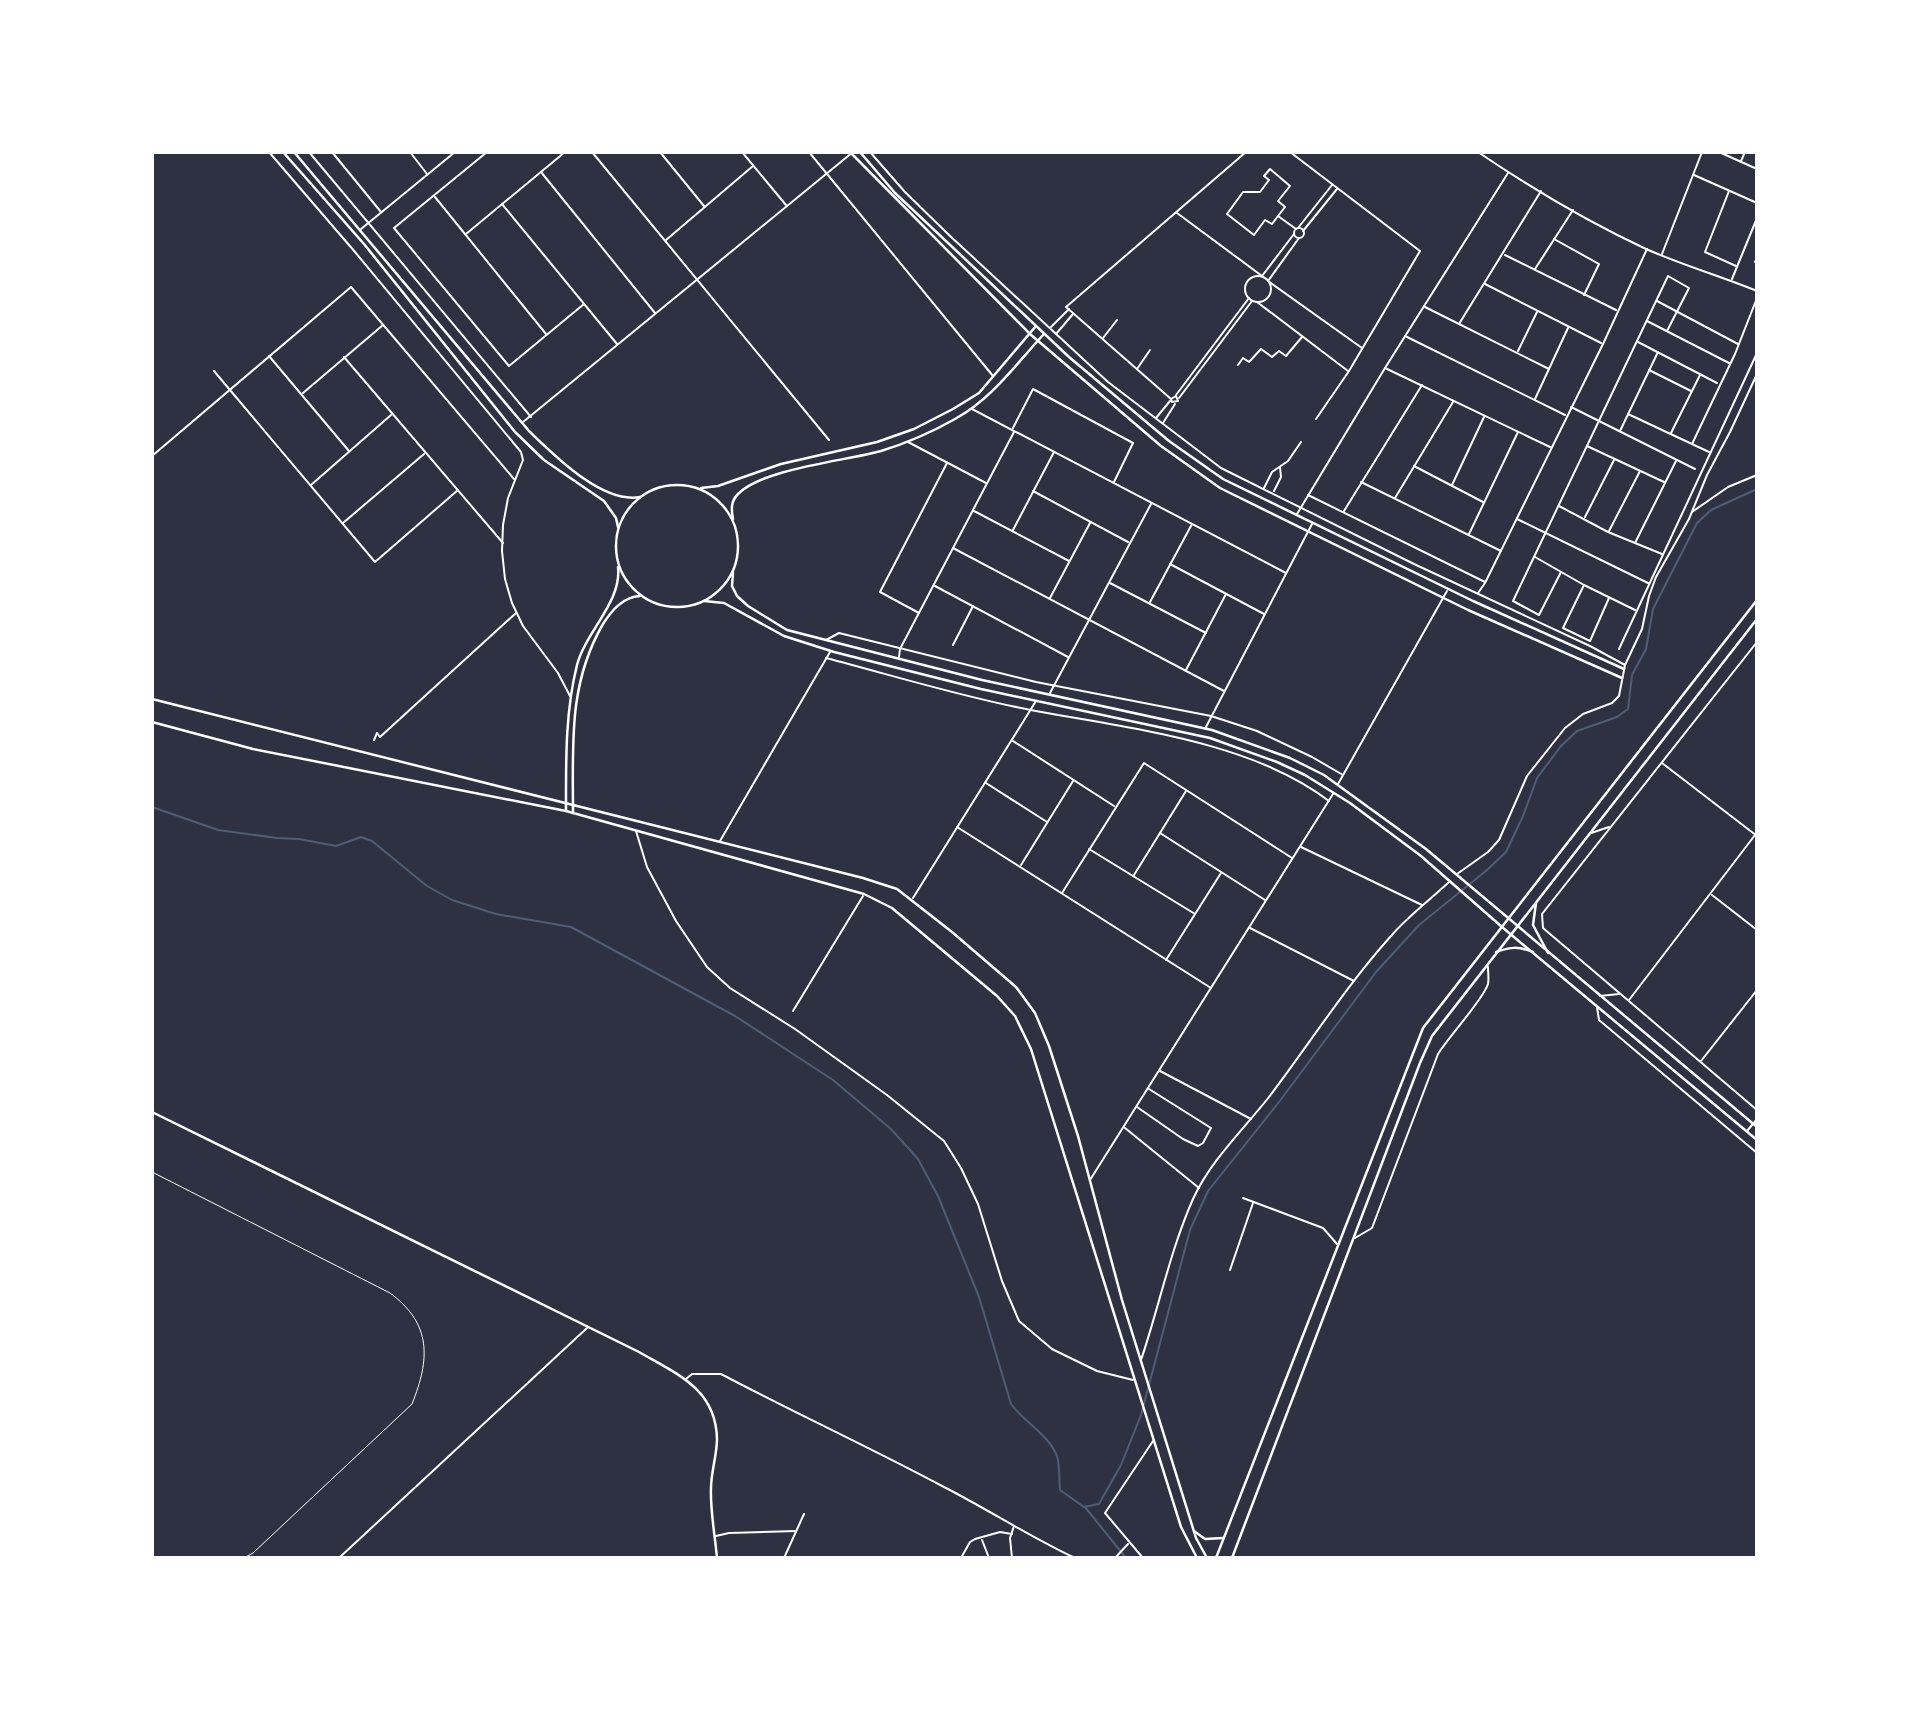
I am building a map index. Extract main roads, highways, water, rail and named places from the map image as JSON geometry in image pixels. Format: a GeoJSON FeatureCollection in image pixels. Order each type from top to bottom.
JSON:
{"type":"FeatureCollection","features":[{"type":"Feature","properties":{"kind":"waterway"},"geometry":{"type":"LineString","coordinates":[[152,807],[218,830],[336,846],[361,837],[372,841],[427,886],[452,900],[496,914],[571,927],[735,1016],[833,1080],[891,1129],[918,1159],[938,1196],[979,1297],[1011,1404],[1053,1448],[1058,1460],[1060,1490],[1084,1507],[1099,1504],[1121,1465],[1141,1415],[1190,1230],[1208,1191],[1279,1102],[1376,972],[1419,925],[1506,852],[1537,778],[1561,746],[1577,731],[1617,717],[1628,709],[1632,675],[1646,649],[1653,609],[1697,523],[1711,510],[1757,489]]}},
{"type":"Feature","properties":{"kind":"waterway"},"geometry":{"type":"LineString","coordinates":[[1085,1507],[1126,1558]]}}]}
